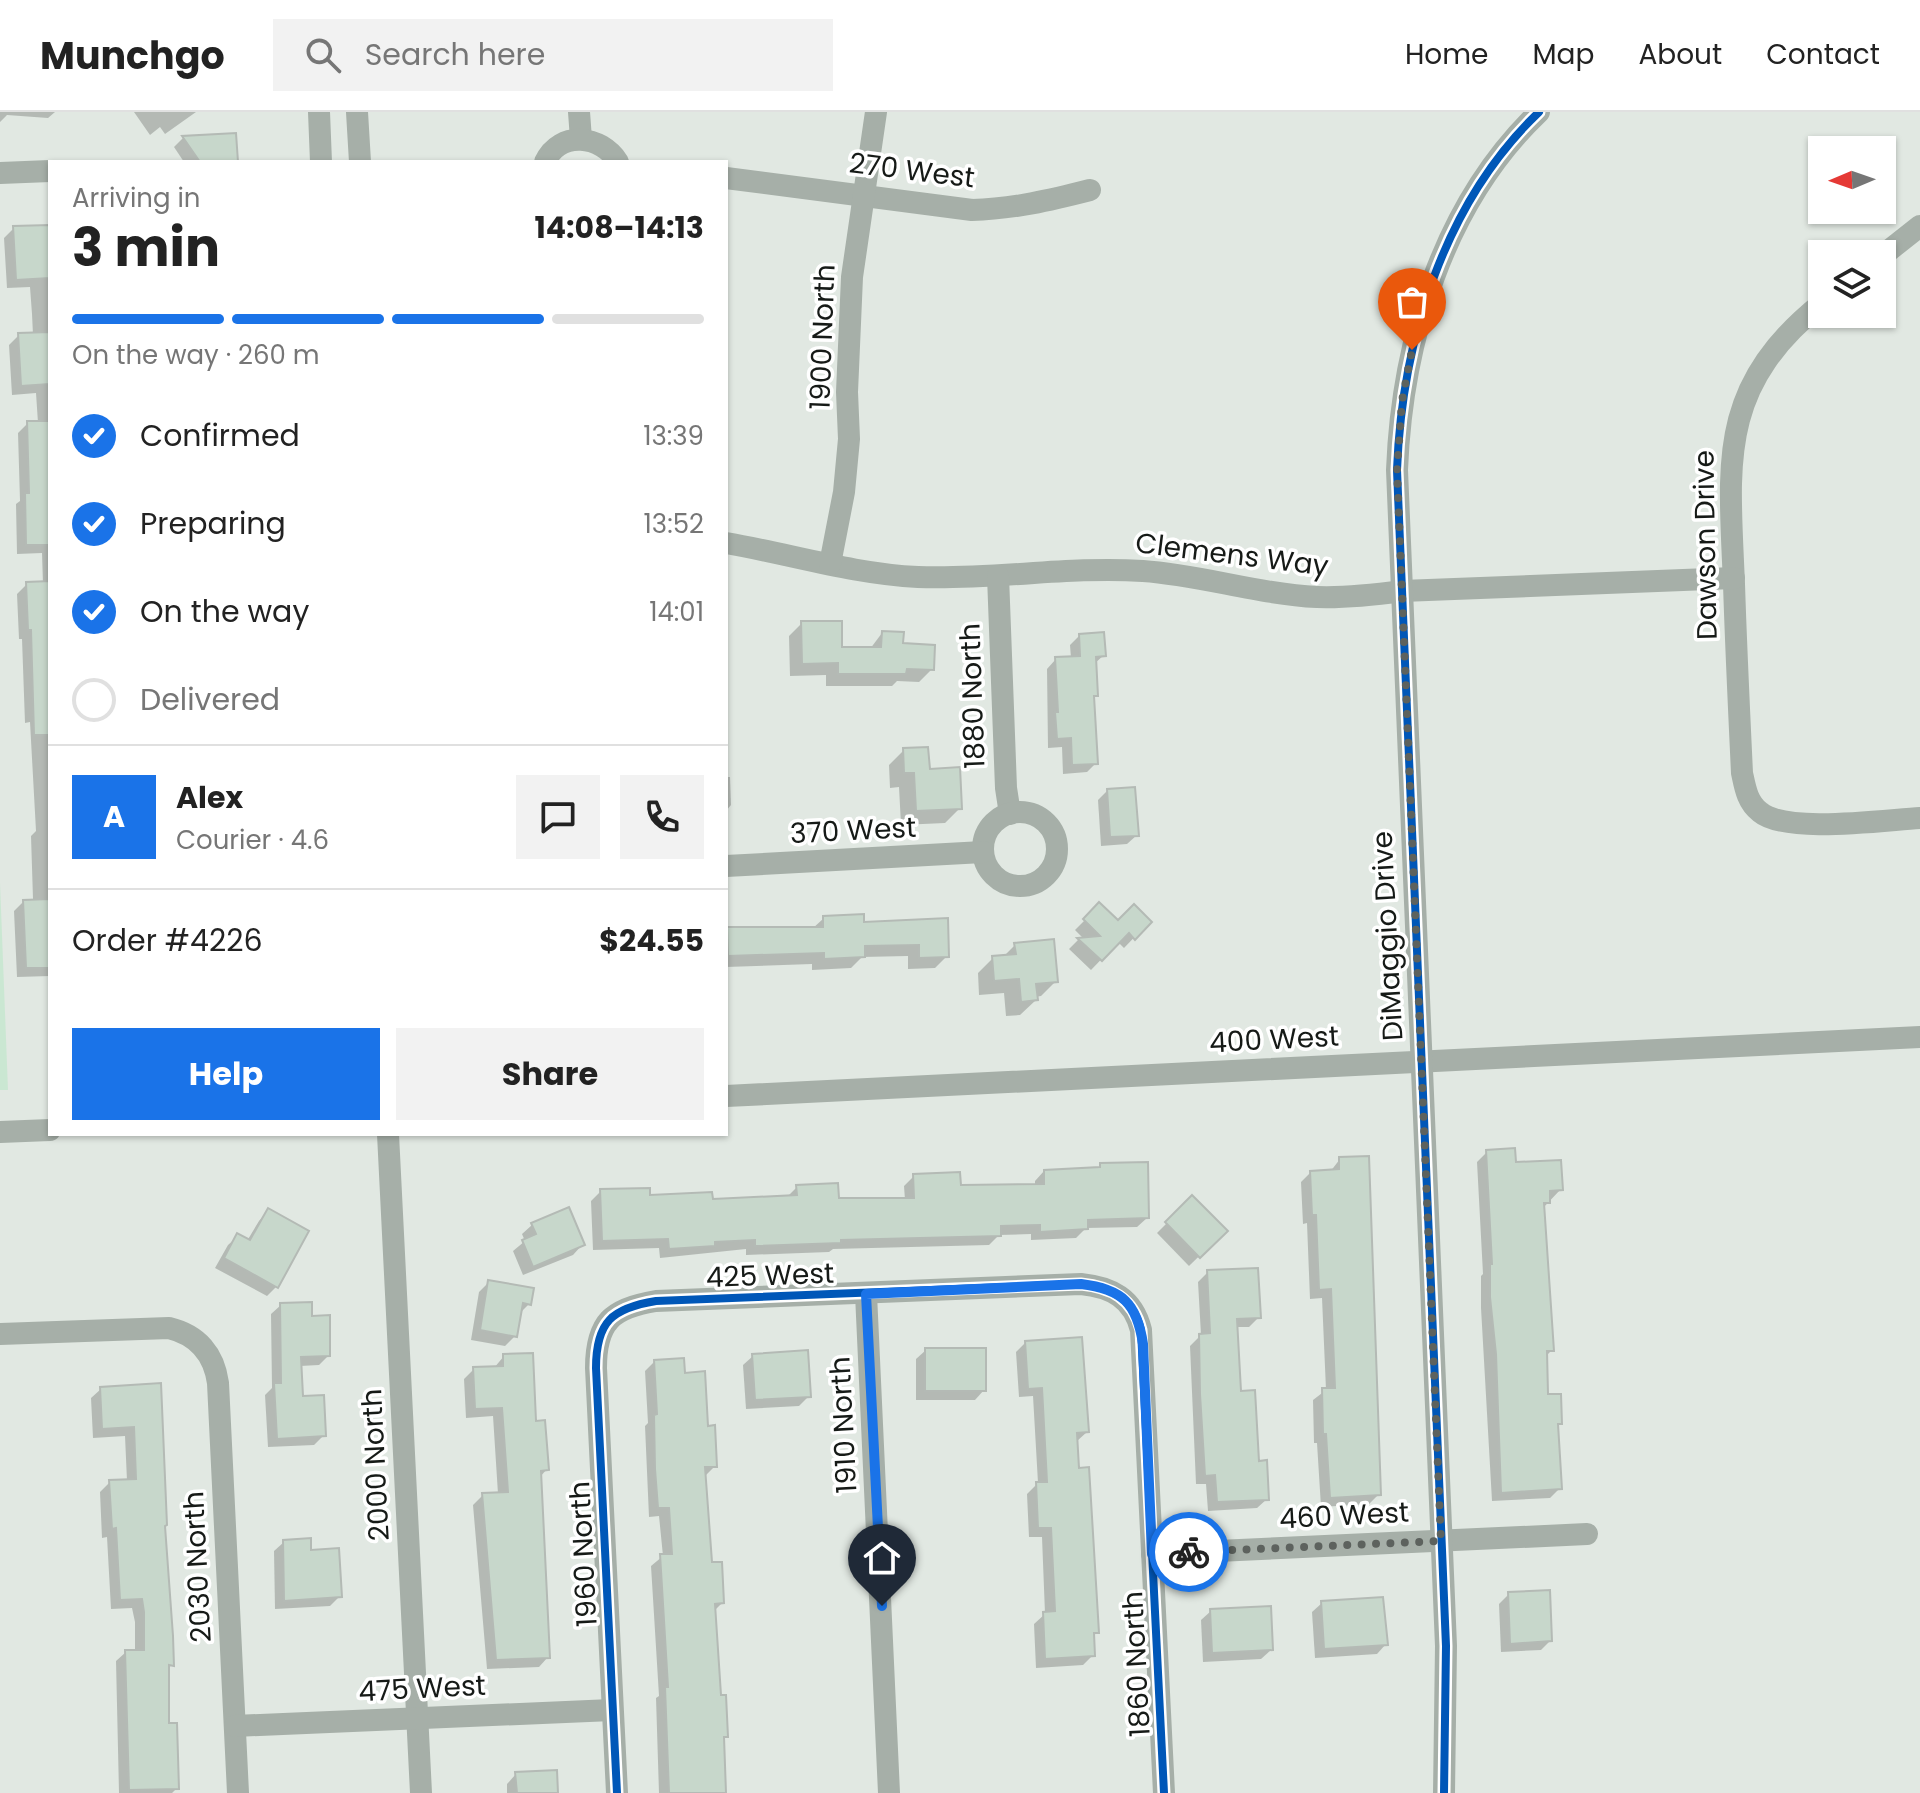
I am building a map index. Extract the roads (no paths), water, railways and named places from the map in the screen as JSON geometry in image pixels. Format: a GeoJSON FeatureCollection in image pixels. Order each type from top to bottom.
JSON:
{"type":"FeatureCollection","features":[{"type":"Feature","properties":{"kind":"street"},"geometry":{"type":"LineString","coordinates":[[319,112],[321,160]]}},
{"type":"Feature","properties":{"kind":"street"},"geometry":{"type":"LineString","coordinates":[[357,112],[360,160]]}},
{"type":"Feature","properties":{"kind":"street"},"geometry":{"type":"LineString","coordinates":[[579,112],[581,139]]}},
{"type":"Feature","properties":{"kind":"street","name":"1900 North"},"geometry":{"type":"LineString","coordinates":[[830,564],[844,492],[849,439],[851,290],[876,112]]}},
{"type":"Feature","properties":{"kind":"street","name":"DiMaggio Drive"},"geometry":{"type":"LineString","coordinates":[[1444,1793],[1446,1646],[1398,436],[1415,333],[1440,263],[1492,168],[1539,112]]}},
{"type":"Feature","properties":{"kind":"street"},"geometry":{"type":"LineString","coordinates":[[547,160],[557,147],[581,139],[604,146],[616,160]]}},
{"type":"Feature","properties":{"kind":"street"},"geometry":{"type":"LineString","coordinates":[[0,173],[48,171]]}},
{"type":"Feature","properties":{"kind":"street","name":"270 West"},"geometry":{"type":"LineString","coordinates":[[728,178],[972,210],[999,209],[1090,190]]}},
{"type":"Feature","properties":{"kind":"street"},"geometry":{"type":"LineString","coordinates":[[1896,245],[1920,226]]}},
{"type":"Feature","properties":{"kind":"street","name":"Dawson Drive"},"geometry":{"type":"LineString","coordinates":[[1808,315],[1772,352],[1751,387],[1741,410],[1730,457],[1742,773],[1747,796],[1759,812],[1778,822],[1802,824],[1920,818]]}},
{"type":"Feature","properties":{"kind":"street","name":"Clemens Way"},"geometry":{"type":"LineString","coordinates":[[728,543],[876,574],[998,576],[1142,571],[1195,576],[1272,592],[1315,597],[1734,578]]}},
{"type":"Feature","properties":{"kind":"street","name":"1880 North"},"geometry":{"type":"LineString","coordinates":[[998,576],[1006,788],[1010,814]]}},
{"type":"Feature","properties":{"kind":"street"},"geometry":{"type":"LineString","coordinates":[[1029,813],[1046,823],[1057,851],[1050,870],[1025,886],[1006,883],[990,870],[983,852],[987,832],[1000,818],[1029,813]]}},
{"type":"Feature","properties":{"kind":"street","name":"370 West"},"geometry":{"type":"LineString","coordinates":[[728,866],[983,852]]}},
{"type":"Feature","properties":{"kind":"street","name":"400 West"},"geometry":{"type":"LineString","coordinates":[[728,1096],[1920,1037]]}},
{"type":"Feature","properties":{"kind":"street"},"geometry":{"type":"LineString","coordinates":[[0,1132],[48,1130]]}},
{"type":"Feature","properties":{"kind":"street","name":"2000 North"},"geometry":{"type":"LineString","coordinates":[[388,1136],[421,1793]]}},
{"type":"Feature","properties":{"kind":"street","name":"425 West"},"geometry":{"type":"LineString","coordinates":[[611,1318],[621,1309],[656,1301],[1081,1284],[1112,1290],[1123,1298]]}},
{"type":"Feature","properties":{"kind":"street","name":"1910 North"},"geometry":{"type":"LineString","coordinates":[[866,1294],[889,1793]]}},
{"type":"Feature","properties":{"kind":"street","name":"1860 North"},"geometry":{"type":"LineString","coordinates":[[1123,1298],[1138,1317],[1143,1344],[1164,1793]]}},
{"type":"Feature","properties":{"kind":"street","name":"1960 North"},"geometry":{"type":"LineString","coordinates":[[611,1318],[602,1331],[596,1353],[617,1793]]}},
{"type":"Feature","properties":{"kind":"street","name":"2030 North"},"geometry":{"type":"LineString","coordinates":[[0,1334],[158,1326],[180,1331],[200,1343],[213,1361],[218,1383],[238,1793]]}},
{"type":"Feature","properties":{"kind":"street","name":"460 West"},"geometry":{"type":"LineString","coordinates":[[1152,1554],[1587,1534]]}},
{"type":"Feature","properties":{"kind":"street","name":"475 West"},"geometry":{"type":"LineString","coordinates":[[235,1726],[612,1710]]}}]}
